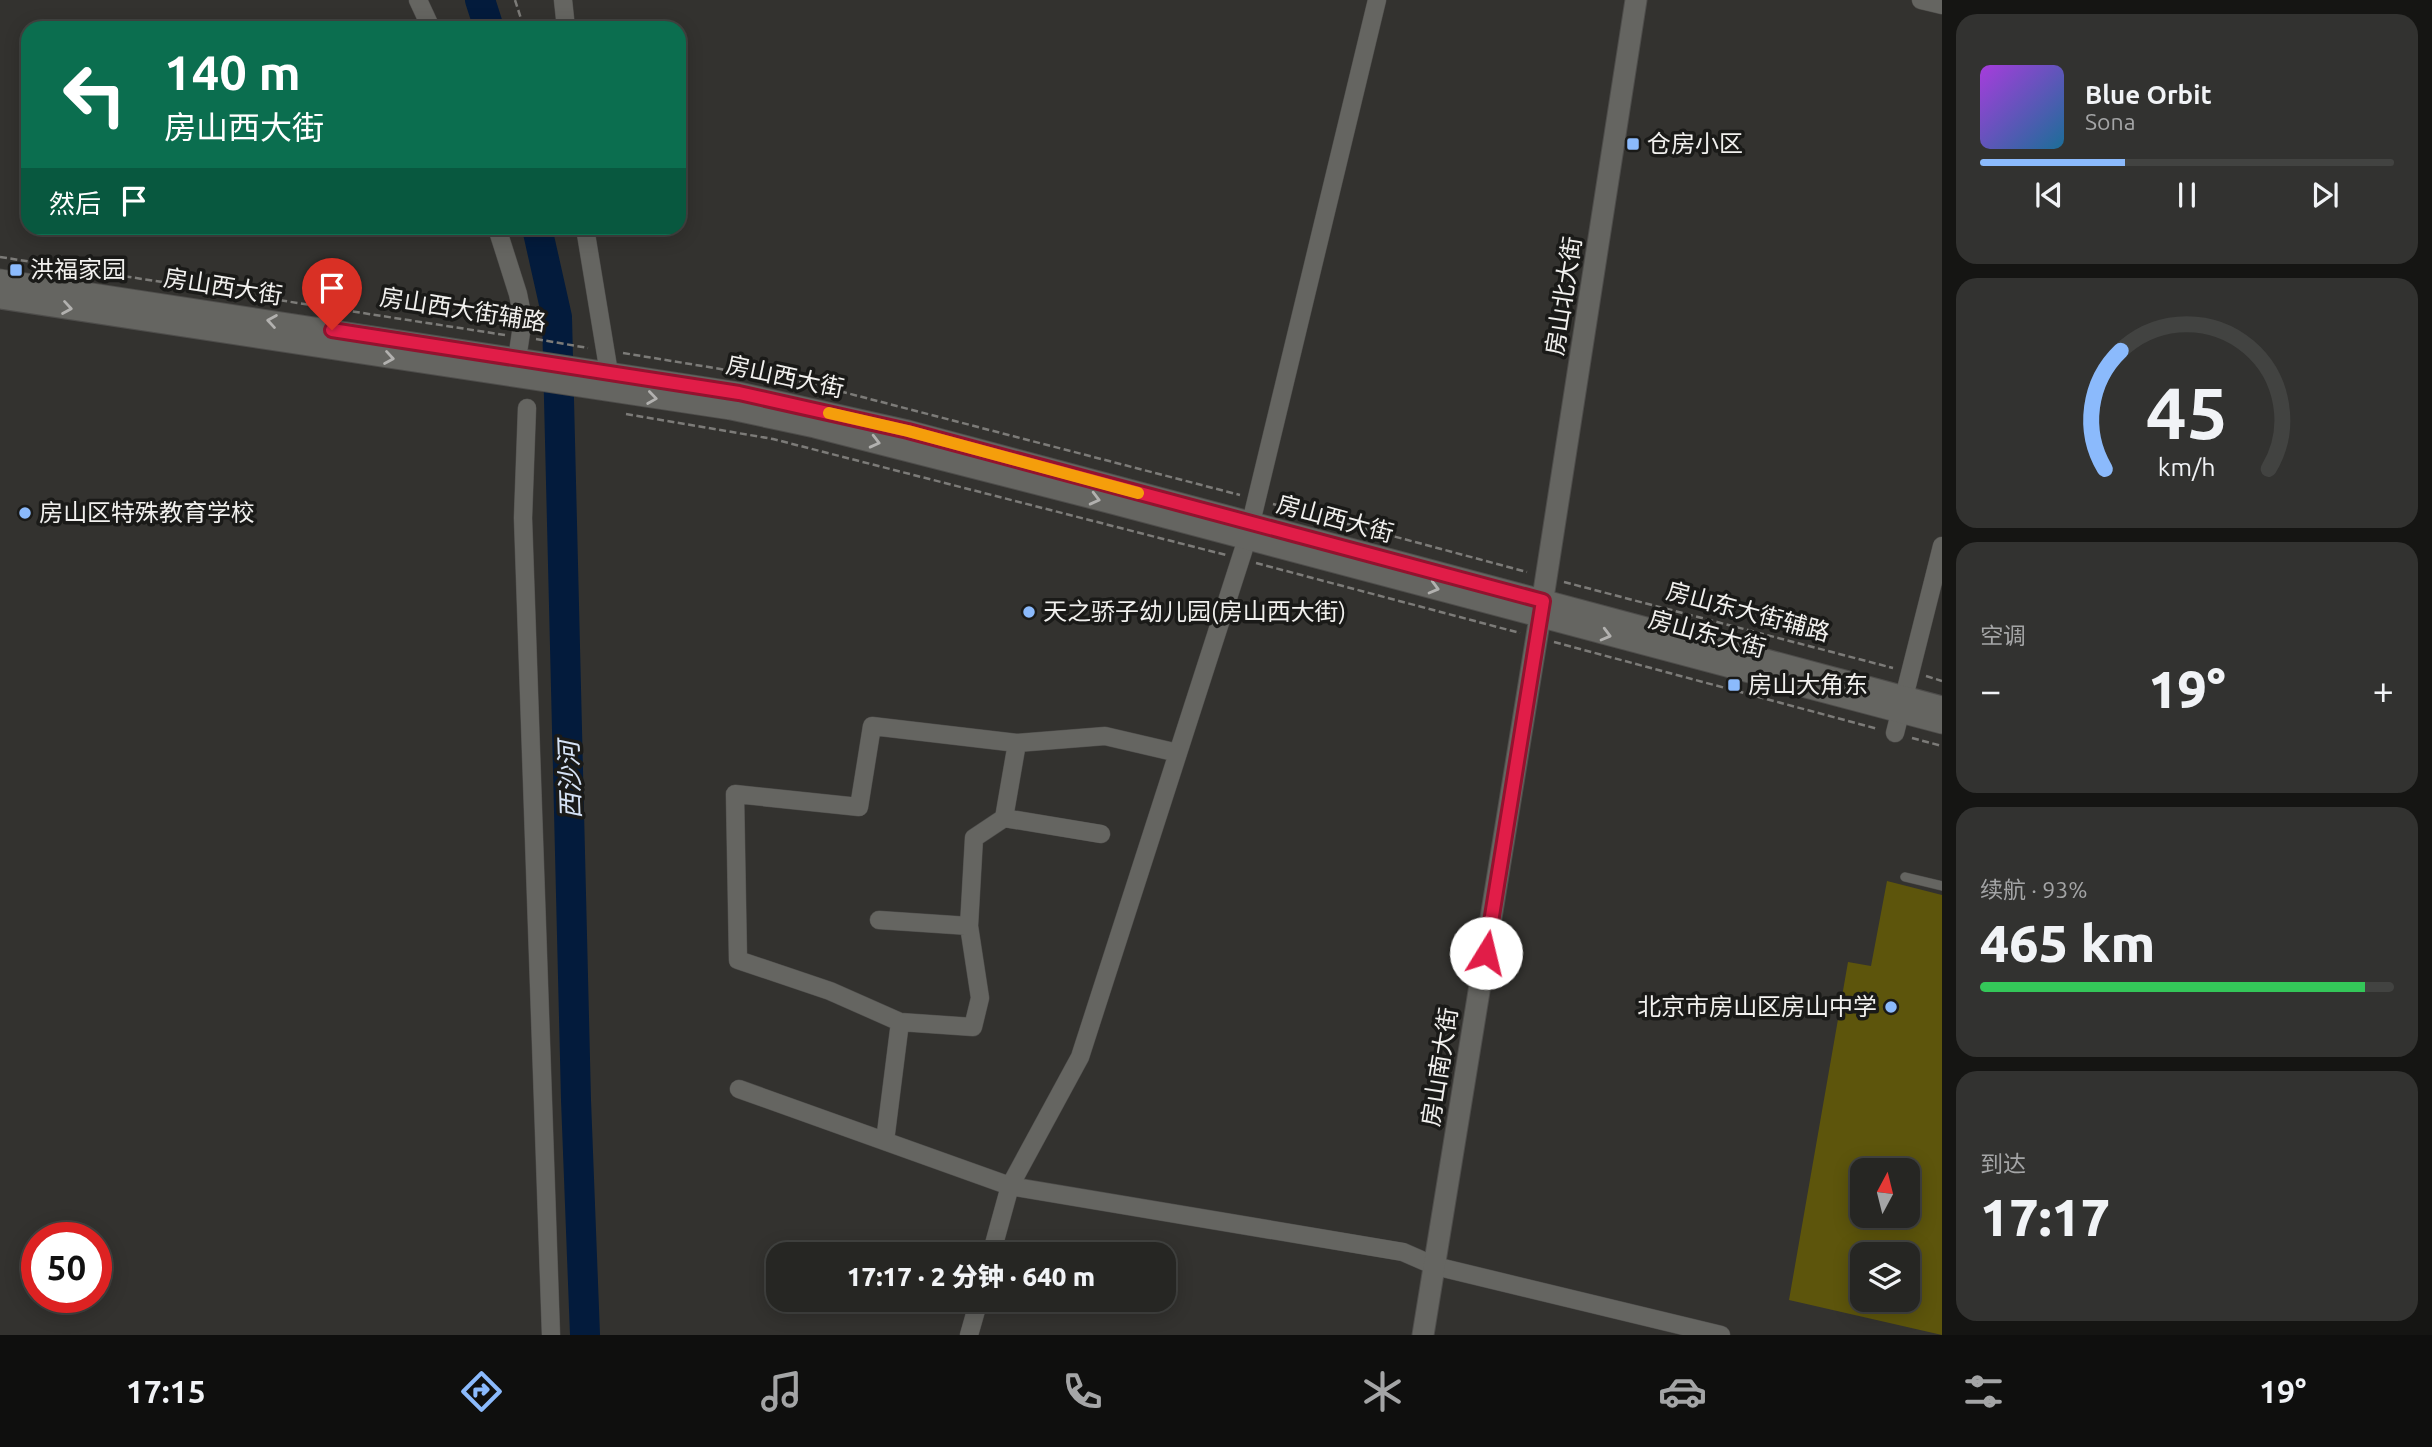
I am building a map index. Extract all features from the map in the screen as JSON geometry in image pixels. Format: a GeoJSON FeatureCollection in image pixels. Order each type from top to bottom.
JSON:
{"type":"FeatureCollection","features":[{"type":"Feature","properties":{"kind":"main road","name":"房山北大街"},"geometry":{"type":"LineString","coordinates":[[1540,618],[1636,0]]}},
{"type":"Feature","properties":{"kind":"main road","name":"房山西大街"},"geometry":{"type":"LineString","coordinates":[[0,280],[527,366]]}},
{"type":"Feature","properties":{"kind":"main road","name":"房山西大街"},"geometry":{"type":"LineString","coordinates":[[0,298],[527,366],[587,368],[739,393],[908,431],[1247,541]]}},
{"type":"Feature","properties":{"kind":"main road","name":"房山西大街"},"geometry":{"type":"LineString","coordinates":[[587,368],[731,409],[814,427],[1540,618]]}},
{"type":"Feature","properties":{"kind":"main road","name":"房山东大街"},"geometry":{"type":"LineString","coordinates":[[1540,618],[1899,714],[1942,723]]}},
{"type":"Feature","properties":{"kind":"main road","name":"房山南大街"},"geometry":{"type":"LineString","coordinates":[[1423,1335],[1540,618]]}},
{"type":"Feature","properties":{"kind":"main road","name":"房山东大街"},"geometry":{"type":"LineString","coordinates":[[1899,714],[1942,707]]}},
{"type":"Feature","properties":{"kind":"street"},"geometry":{"type":"LineString","coordinates":[[418,0],[427,21]]}},
{"type":"Feature","properties":{"kind":"street"},"geometry":{"type":"LineString","coordinates":[[563,0],[565,21]]}},
{"type":"Feature","properties":{"kind":"street"},"geometry":{"type":"LineString","coordinates":[[995,1242],[1010,1186],[1080,1057],[1247,541],[1377,0]]}},
{"type":"Feature","properties":{"kind":"street"},"geometry":{"type":"LineString","coordinates":[[1921,0],[1942,5]]}},
{"type":"Feature","properties":{"kind":"street"},"geometry":{"type":"LineString","coordinates":[[499,235],[518,294],[528,338],[527,366]]}},
{"type":"Feature","properties":{"kind":"street"},"geometry":{"type":"LineString","coordinates":[[586,235],[609,373]]}},
{"type":"Feature","properties":{"kind":"street"},"geometry":{"type":"LineString","coordinates":[[527,408],[523,518],[551,1335]]}},
{"type":"Feature","properties":{"kind":"street"},"geometry":{"type":"LineString","coordinates":[[1899,714],[1942,546]]}},
{"type":"Feature","properties":{"kind":"street"},"geometry":{"type":"LineString","coordinates":[[1101,834],[1004,818],[975,838],[969,926],[980,998],[973,1027],[900,1022],[830,991],[738,960],[735,794],[859,807],[872,726],[1017,743],[1105,736],[1178,753]]}},
{"type":"Feature","properties":{"kind":"street"},"geometry":{"type":"LineString","coordinates":[[1004,818],[1017,743]]}},
{"type":"Feature","properties":{"kind":"street"},"geometry":{"type":"LineString","coordinates":[[880,920],[969,926]]}},
{"type":"Feature","properties":{"kind":"street"},"geometry":{"type":"LineString","coordinates":[[885,1141],[900,1022]]}},
{"type":"Feature","properties":{"kind":"street"},"geometry":{"type":"LineString","coordinates":[[739,1089],[1010,1186],[1403,1252],[1435,1266],[1721,1335]]}},
{"type":"Feature","properties":{"kind":"street"},"geometry":{"type":"LineString","coordinates":[[969,1335],[976,1312]]}},
{"type":"Feature","properties":{"kind":"lane"},"geometry":{"type":"LineString","coordinates":[[1905,877],[1942,886]]}},
{"type":"Feature","properties":{"kind":"path"},"geometry":{"type":"LineString","coordinates":[[515,0],[522,21]]}},
{"type":"Feature","properties":{"kind":"path","name":"房山西大街辅路"},"geometry":{"type":"LineString","coordinates":[[0,257],[528,338],[587,368]]}},
{"type":"Feature","properties":{"kind":"path"},"geometry":{"type":"LineString","coordinates":[[622,413],[773,439],[1247,541],[1899,714],[1942,746]]}},
{"type":"Feature","properties":{"kind":"path","name":"房山东大街辅路"},"geometry":{"type":"LineString","coordinates":[[1546,578],[1942,681]]}},
{"type":"Feature","properties":{"kind":"shaded area","name":"北京市房山区房山中学"},"geometry":{"type":"Polygon","coordinates":[[[1887,881],[1942,895],[1942,1335],[1789,1300],[1848,962],[1871,966],[1887,881]]]}},
{"type":"Feature","properties":{"kind":"waterway","name":"西沙河"},"geometry":{"type":"LineString","coordinates":[[480,0],[487,21]]}},
{"type":"Feature","properties":{"kind":"waterway","name":"西沙河"},"geometry":{"type":"LineString","coordinates":[[539,235],[557,317],[576,1100],[585,1335]]}},
{"type":"Feature","properties":{"kind":"slow traffic"},"geometry":{"type":"LineString","coordinates":[[829,413],[908,431],[1138,493]]}},
{"type":"Feature","properties":{"kind":"place","name":"仓房小区"},"geometry":{"type":"Point","coordinates":[1633,144]}},
{"type":"Feature","properties":{"kind":"place","name":"洪福家园"},"geometry":{"type":"Point","coordinates":[16,270]}},
{"type":"Feature","properties":{"kind":"place","name":"房山区特殊教育学校"},"geometry":{"type":"Point","coordinates":[25,513]}},
{"type":"Feature","properties":{"kind":"place","name":"天之骄子幼儿园(房山西大街)"},"geometry":{"type":"Point","coordinates":[1029,612]}},
{"type":"Feature","properties":{"kind":"place","name":"房山大角东"},"geometry":{"type":"Point","coordinates":[1734,685]}},
{"type":"Feature","properties":{"kind":"place","name":"北京市房山区房山中学"},"geometry":{"type":"Point","coordinates":[1891,1007]}},
{"type":"Feature","properties":{"kind":"route"},"geometry":{"type":"LineString","coordinates":[[332,330],[739,393],[908,431],[1543,601],[1486,953]]}}]}
